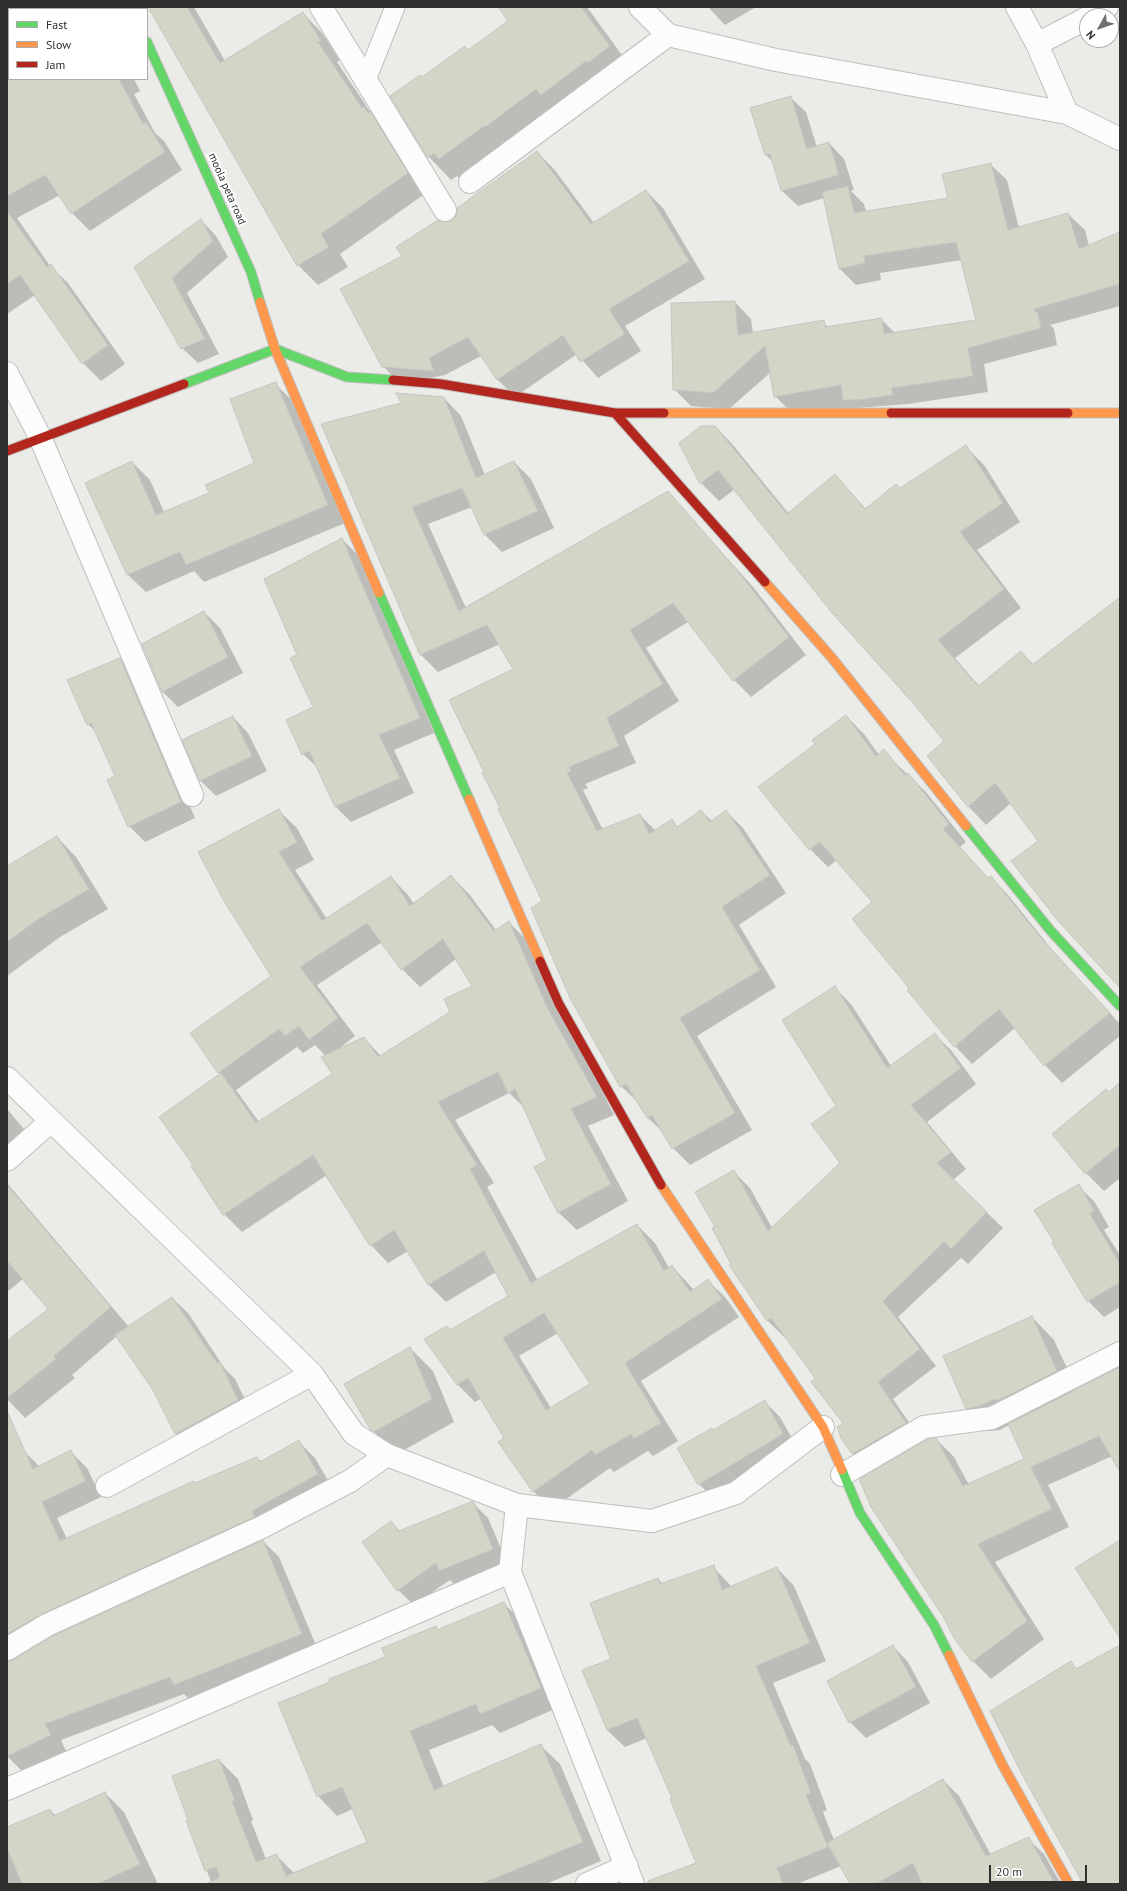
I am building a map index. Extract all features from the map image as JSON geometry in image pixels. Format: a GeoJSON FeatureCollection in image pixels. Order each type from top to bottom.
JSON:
{"type":"FeatureCollection","features":[{"type":"Feature","properties":{"kind":"street"},"geometry":{"type":"LineString","coordinates":[[321,7],[445,210]]}},
{"type":"Feature","properties":{"kind":"street"},"geometry":{"type":"LineString","coordinates":[[640,7],[668,35],[776,60],[1067,114],[1120,139]]}},
{"type":"Feature","properties":{"kind":"street"},"geometry":{"type":"LineString","coordinates":[[1017,7],[1036,44],[1067,114]]}},
{"type":"Feature","properties":{"kind":"street"},"geometry":{"type":"LineString","coordinates":[[1036,44],[1079,22]]}},
{"type":"Feature","properties":{"kind":"street"},"geometry":{"type":"LineString","coordinates":[[470,182],[668,35]]}},
{"type":"Feature","properties":{"kind":"street","name":"moola peta road"},"geometry":{"type":"LineString","coordinates":[[148,44],[251,272],[275,350],[398,637],[559,1004],[664,1191],[823,1427],[842,1475],[860,1513],[934,1625],[1002,1764],[1070,1884]]}},
{"type":"Feature","properties":{"kind":"street"},"geometry":{"type":"LineString","coordinates":[[7,450],[275,350],[347,377],[441,384],[615,413],[1120,413]]}},
{"type":"Feature","properties":{"kind":"street"},"geometry":{"type":"LineString","coordinates":[[7,373],[40,437],[192,795]]}},
{"type":"Feature","properties":{"kind":"street"},"geometry":{"type":"LineString","coordinates":[[615,413],[832,658],[1050,930],[1120,1006]]}},
{"type":"Feature","properties":{"kind":"street"},"geometry":{"type":"LineString","coordinates":[[7,1078],[312,1374],[354,1434],[387,1455],[517,1506],[652,1521],[736,1493],[823,1427]]}},
{"type":"Feature","properties":{"kind":"street"},"geometry":{"type":"LineString","coordinates":[[7,1160],[51,1121]]}},
{"type":"Feature","properties":{"kind":"street"},"geometry":{"type":"LineString","coordinates":[[842,1475],[924,1427],[992,1418],[1120,1352]]}},
{"type":"Feature","properties":{"kind":"street"},"geometry":{"type":"LineString","coordinates":[[107,1486],[312,1374]]}},
{"type":"Feature","properties":{"kind":"street"},"geometry":{"type":"LineString","coordinates":[[7,1650],[47,1625],[262,1527],[350,1481],[387,1455]]}},
{"type":"Feature","properties":{"kind":"street"},"geometry":{"type":"LineString","coordinates":[[517,1506],[510,1572],[630,1875],[587,1884]]}},
{"type":"Feature","properties":{"kind":"street"},"geometry":{"type":"LineString","coordinates":[[7,1788],[510,1572]]}},
{"type":"Feature","properties":{"kind":"lane"},"geometry":{"type":"LineString","coordinates":[[366,80],[395,7]]}},
{"type":"Feature","properties":{"kind":"building"},"geometry":{"type":"Polygon","coordinates":[[[148,7],[187,7],[220,63],[303,12],[321,41],[318,42],[362,108],[364,107],[368,113],[370,111],[408,173],[321,234],[329,247],[297,266],[148,7]]]}},
{"type":"Feature","properties":{"kind":"building"},"geometry":{"type":"Polygon","coordinates":[[[498,7],[581,7],[610,46],[588,63],[586,61],[541,95],[536,89],[439,159],[434,153],[428,158],[390,96],[420,75],[422,77],[465,46],[468,50],[508,21],[498,7]]]}},
{"type":"Feature","properties":{"kind":"building"},"geometry":{"type":"Polygon","coordinates":[[[7,79],[120,80],[143,124],[146,122],[165,152],[71,214],[45,175],[7,196],[7,79]]]}},
{"type":"Feature","properties":{"kind":"building"},"geometry":{"type":"Polygon","coordinates":[[[791,96],[807,149],[829,142],[839,175],[781,191],[770,154],[765,155],[750,108],[791,96]]]}},
{"type":"Feature","properties":{"kind":"building"},"geometry":{"type":"Polygon","coordinates":[[[537,151],[591,224],[646,190],[689,261],[609,309],[625,334],[580,362],[563,335],[497,380],[468,337],[429,358],[434,371],[382,367],[340,289],[402,256],[396,247],[438,220],[445,222],[452,220],[456,216],[457,208],[537,151]]]}},
{"type":"Feature","properties":{"kind":"building"},"geometry":{"type":"Polygon","coordinates":[[[991,163],[1008,230],[1068,213],[1079,249],[1120,232],[1120,284],[1034,309],[1035,312],[1037,311],[1041,328],[968,348],[973,376],[892,388],[893,395],[858,400],[843,400],[841,385],[774,397],[765,346],[713,393],[673,390],[671,303],[735,301],[738,335],[824,320],[825,327],[882,318],[884,334],[976,320],[956,242],[864,256],[865,263],[839,269],[822,192],[848,186],[854,213],[948,198],[942,174],[991,163]]]}},
{"type":"Feature","properties":{"kind":"building"},"geometry":{"type":"Polygon","coordinates":[[[7,211],[47,267],[51,264],[108,345],[82,364],[20,275],[7,284],[7,211]]]}},
{"type":"Feature","properties":{"kind":"building"},"geometry":{"type":"Polygon","coordinates":[[[201,219],[213,241],[172,278],[205,339],[181,349],[134,267],[201,219]]]}},
{"type":"Feature","properties":{"kind":"building"},"geometry":{"type":"Polygon","coordinates":[[[276,382],[328,505],[186,565],[180,552],[127,575],[85,483],[132,461],[156,515],[209,493],[205,485],[254,463],[230,399],[276,382]]]}},
{"type":"Feature","properties":{"kind":"building"},"geometry":{"type":"Polygon","coordinates":[[[396,393],[444,397],[476,478],[514,461],[538,511],[484,535],[462,488],[412,507],[459,611],[668,491],[737,570],[789,637],[733,681],[673,603],[630,630],[663,684],[607,718],[619,746],[569,767],[571,771],[567,773],[597,831],[640,814],[649,834],[672,819],[677,827],[701,810],[710,822],[726,810],[770,875],[722,907],[760,970],[680,1018],[735,1113],[672,1149],[652,1115],[647,1118],[626,1084],[620,1087],[570,998],[531,908],[542,901],[498,809],[500,808],[482,773],[484,772],[449,700],[513,669],[487,625],[420,655],[321,424],[401,403],[396,393]]]}},
{"type":"Feature","properties":{"kind":"building"},"geometry":{"type":"Polygon","coordinates":[[[701,426],[715,426],[787,514],[835,474],[865,509],[896,484],[900,488],[966,445],[1003,503],[960,532],[1004,589],[938,640],[978,686],[1021,651],[1032,665],[1120,597],[1120,988],[1059,922],[1011,861],[1038,841],[995,783],[968,807],[927,756],[944,741],[913,703],[833,614],[718,470],[700,484],[679,443],[701,426]]]}},
{"type":"Feature","properties":{"kind":"building"},"geometry":{"type":"Polygon","coordinates":[[[342,538],[420,718],[379,735],[400,778],[335,807],[309,751],[302,755],[286,720],[313,707],[290,658],[297,655],[264,579],[342,538]]]}},
{"type":"Feature","properties":{"kind":"building"},"geometry":{"type":"Polygon","coordinates":[[[204,611],[228,657],[162,692],[142,644],[204,611]]]}},
{"type":"Feature","properties":{"kind":"building"},"geometry":{"type":"Polygon","coordinates":[[[120,658],[181,802],[128,827],[107,780],[115,776],[91,723],[87,725],[67,680],[120,658]]]}},
{"type":"Feature","properties":{"kind":"building"},"geometry":{"type":"Polygon","coordinates":[[[846,715],[876,756],[884,749],[905,775],[908,773],[949,824],[943,829],[988,878],[991,876],[1041,938],[1110,1013],[1044,1066],[999,1009],[954,1047],[907,990],[909,988],[852,919],[872,902],[820,842],[809,850],[758,787],[815,744],[812,740],[846,715]]]}},
{"type":"Feature","properties":{"kind":"building"},"geometry":{"type":"Polygon","coordinates":[[[233,716],[252,756],[200,781],[182,740],[233,716]]]}},
{"type":"Feature","properties":{"kind":"building"},"geometry":{"type":"Polygon","coordinates":[[[279,809],[297,842],[279,852],[322,921],[391,876],[410,906],[451,875],[494,931],[509,921],[548,1009],[597,1097],[571,1109],[611,1184],[558,1213],[534,1167],[547,1160],[515,1089],[508,1093],[498,1072],[438,1102],[477,1165],[470,1169],[531,1283],[637,1224],[664,1271],[672,1265],[690,1292],[708,1279],[722,1299],[625,1363],[661,1423],[634,1439],[631,1434],[595,1455],[592,1450],[533,1492],[498,1442],[504,1438],[468,1378],[457,1385],[424,1339],[447,1326],[450,1330],[508,1296],[484,1251],[428,1285],[394,1230],[370,1246],[313,1155],[223,1215],[191,1166],[193,1165],[159,1117],[221,1073],[256,1123],[332,1074],[321,1057],[364,1037],[378,1057],[450,1012],[444,999],[472,986],[443,939],[401,970],[367,923],[300,967],[338,1018],[309,1040],[299,1026],[285,1036],[279,1029],[218,1073],[190,1033],[271,976],[224,901],[198,852],[279,809]],[[544,1313],[503,1338],[546,1410],[590,1384],[544,1313]]]}},
{"type":"Feature","properties":{"kind":"building"},"geometry":{"type":"Polygon","coordinates":[[[57,836],[89,889],[40,918],[7,942],[7,866],[57,836]]]}},
{"type":"Feature","properties":{"kind":"building"},"geometry":{"type":"Polygon","coordinates":[[[835,986],[887,1068],[935,1033],[961,1068],[911,1105],[951,1152],[937,1163],[987,1212],[951,1249],[944,1242],[883,1301],[920,1349],[878,1382],[906,1423],[852,1454],[841,1438],[837,1427],[843,1423],[811,1382],[815,1378],[771,1318],[767,1321],[729,1265],[731,1264],[712,1228],[715,1227],[695,1192],[734,1170],[768,1231],[840,1163],[811,1124],[836,1106],[782,1020],[835,986]]]}},
{"type":"Feature","properties":{"kind":"building"},"geometry":{"type":"Polygon","coordinates":[[[1120,1082],[1120,1145],[1085,1174],[1052,1134],[1106,1089],[1109,1092],[1120,1082]]]}},
{"type":"Feature","properties":{"kind":"building"},"geometry":{"type":"Polygon","coordinates":[[[1079,1184],[1094,1211],[1090,1214],[1120,1264],[1120,1282],[1087,1302],[1052,1243],[1054,1242],[1034,1210],[1079,1184]]]}},
{"type":"Feature","properties":{"kind":"building"},"geometry":{"type":"Polygon","coordinates":[[[7,1185],[111,1307],[54,1356],[56,1359],[7,1398],[7,1341],[48,1309],[7,1261],[7,1185]]]}},
{"type":"Feature","properties":{"kind":"building"},"geometry":{"type":"Polygon","coordinates":[[[172,1297],[217,1363],[220,1362],[238,1400],[175,1434],[153,1390],[115,1335],[172,1297]]]}},
{"type":"Feature","properties":{"kind":"building"},"geometry":{"type":"Polygon","coordinates":[[[1032,1316],[1057,1371],[997,1401],[996,1399],[976,1407],[966,1409],[943,1356],[1032,1316]]]}},
{"type":"Feature","properties":{"kind":"building"},"geometry":{"type":"Polygon","coordinates":[[[410,1347],[432,1399],[374,1432],[370,1429],[344,1384],[410,1347]]]}},
{"type":"Feature","properties":{"kind":"building"},"geometry":{"type":"Polygon","coordinates":[[[1120,1367],[1120,1472],[1099,1436],[1031,1467],[1052,1509],[978,1544],[1027,1621],[972,1662],[954,1638],[944,1618],[871,1507],[859,1479],[928,1439],[936,1438],[963,1486],[1024,1459],[1008,1424],[1120,1367]]]}},
{"type":"Feature","properties":{"kind":"building"},"geometry":{"type":"Polygon","coordinates":[[[765,1400],[783,1434],[698,1485],[677,1448],[712,1428],[713,1430],[765,1400]]]}},
{"type":"Feature","properties":{"kind":"building"},"geometry":{"type":"Polygon","coordinates":[[[7,1411],[33,1469],[71,1450],[86,1481],[42,1502],[60,1541],[194,1481],[195,1483],[257,1457],[260,1462],[299,1440],[318,1474],[252,1511],[254,1517],[42,1614],[7,1634],[7,1411]]]}},
{"type":"Feature","properties":{"kind":"building"},"geometry":{"type":"Polygon","coordinates":[[[473,1501],[493,1549],[439,1571],[436,1563],[397,1591],[362,1542],[391,1521],[399,1531],[473,1501]]]}},
{"type":"Feature","properties":{"kind":"building"},"geometry":{"type":"Polygon","coordinates":[[[263,1540],[302,1634],[174,1685],[170,1677],[45,1724],[51,1735],[7,1756],[7,1661],[13,1660],[53,1636],[263,1540]]]}},
{"type":"Feature","properties":{"kind":"building"},"geometry":{"type":"Polygon","coordinates":[[[1120,1540],[1120,1638],[1075,1568],[1120,1540]]]}},
{"type":"Feature","properties":{"kind":"building"},"geometry":{"type":"Polygon","coordinates":[[[714,1565],[722,1590],[777,1567],[810,1643],[756,1666],[791,1746],[793,1745],[811,1793],[806,1795],[828,1847],[777,1868],[783,1884],[648,1884],[648,1881],[696,1863],[670,1799],[672,1798],[637,1718],[607,1730],[582,1670],[611,1659],[590,1603],[658,1578],[660,1584],[714,1565]]]}},
{"type":"Feature","properties":{"kind":"building"},"geometry":{"type":"Polygon","coordinates":[[[504,1602],[541,1688],[480,1714],[476,1704],[410,1731],[434,1790],[541,1744],[583,1842],[481,1884],[206,1884],[220,1877],[216,1867],[205,1871],[186,1821],[188,1820],[172,1776],[219,1759],[235,1801],[232,1801],[256,1862],[277,1854],[286,1876],[367,1842],[342,1787],[317,1797],[278,1703],[330,1682],[329,1679],[385,1657],[382,1648],[436,1626],[437,1630],[504,1602]]]}},
{"type":"Feature","properties":{"kind":"building"},"geometry":{"type":"Polygon","coordinates":[[[893,1645],[916,1687],[849,1723],[827,1681],[893,1645]]]}},
{"type":"Feature","properties":{"kind":"building"},"geometry":{"type":"Polygon","coordinates":[[[1120,1645],[1120,1884],[1081,1884],[1080,1878],[1025,1780],[990,1711],[1071,1661],[1076,1669],[1120,1645]]]}},
{"type":"Feature","properties":{"kind":"building"},"geometry":{"type":"Polygon","coordinates":[[[943,1779],[986,1856],[1029,1837],[1055,1884],[922,1884],[913,1863],[876,1884],[850,1884],[827,1843],[943,1779]]]}},
{"type":"Feature","properties":{"kind":"building"},"geometry":{"type":"Polygon","coordinates":[[[105,1792],[140,1864],[98,1884],[22,1884],[7,1848],[7,1827],[50,1809],[53,1816],[105,1792]]]}},
{"type":"Feature","properties":{"kind":"traffic: fast"},"geometry":{"type":"LineString","coordinates":[[148,44],[251,272],[260,302]]}},
{"type":"Feature","properties":{"kind":"traffic: fast"},"geometry":{"type":"LineString","coordinates":[[184,384],[275,349],[347,377],[393,380]]}},
{"type":"Feature","properties":{"kind":"traffic: fast"},"geometry":{"type":"LineString","coordinates":[[379,593],[469,799]]}},
{"type":"Feature","properties":{"kind":"traffic: fast"},"geometry":{"type":"LineString","coordinates":[[966,826],[1050,930],[1120,1006]]}},
{"type":"Feature","properties":{"kind":"traffic: fast"},"geometry":{"type":"LineString","coordinates":[[842,1470],[860,1513],[934,1625],[949,1655]]}},
{"type":"Feature","properties":{"kind":"traffic: slow"},"geometry":{"type":"LineString","coordinates":[[260,302],[275,349],[379,593]]}},
{"type":"Feature","properties":{"kind":"traffic: slow"},"geometry":{"type":"LineString","coordinates":[[664,413],[891,413]]}},
{"type":"Feature","properties":{"kind":"traffic: slow"},"geometry":{"type":"LineString","coordinates":[[1068,413],[1120,413]]}},
{"type":"Feature","properties":{"kind":"traffic: slow"},"geometry":{"type":"LineString","coordinates":[[765,582],[832,658],[966,826]]}},
{"type":"Feature","properties":{"kind":"traffic: slow"},"geometry":{"type":"LineString","coordinates":[[469,799],[540,961]]}},
{"type":"Feature","properties":{"kind":"traffic: slow"},"geometry":{"type":"LineString","coordinates":[[661,1185],[823,1427],[842,1470]]}},
{"type":"Feature","properties":{"kind":"traffic: slow"},"geometry":{"type":"LineString","coordinates":[[949,1655],[1002,1764],[1069,1884]]}},
{"type":"Feature","properties":{"kind":"traffic: jam"},"geometry":{"type":"LineString","coordinates":[[393,380],[441,384],[615,413],[664,413]]}},
{"type":"Feature","properties":{"kind":"traffic: jam"},"geometry":{"type":"LineString","coordinates":[[7,451],[184,384]]}},
{"type":"Feature","properties":{"kind":"traffic: jam"},"geometry":{"type":"LineString","coordinates":[[615,413],[765,582]]}},
{"type":"Feature","properties":{"kind":"traffic: jam"},"geometry":{"type":"LineString","coordinates":[[891,413],[1068,413]]}},
{"type":"Feature","properties":{"kind":"traffic: jam"},"geometry":{"type":"LineString","coordinates":[[540,961],[559,1004],[661,1185]]}}]}
